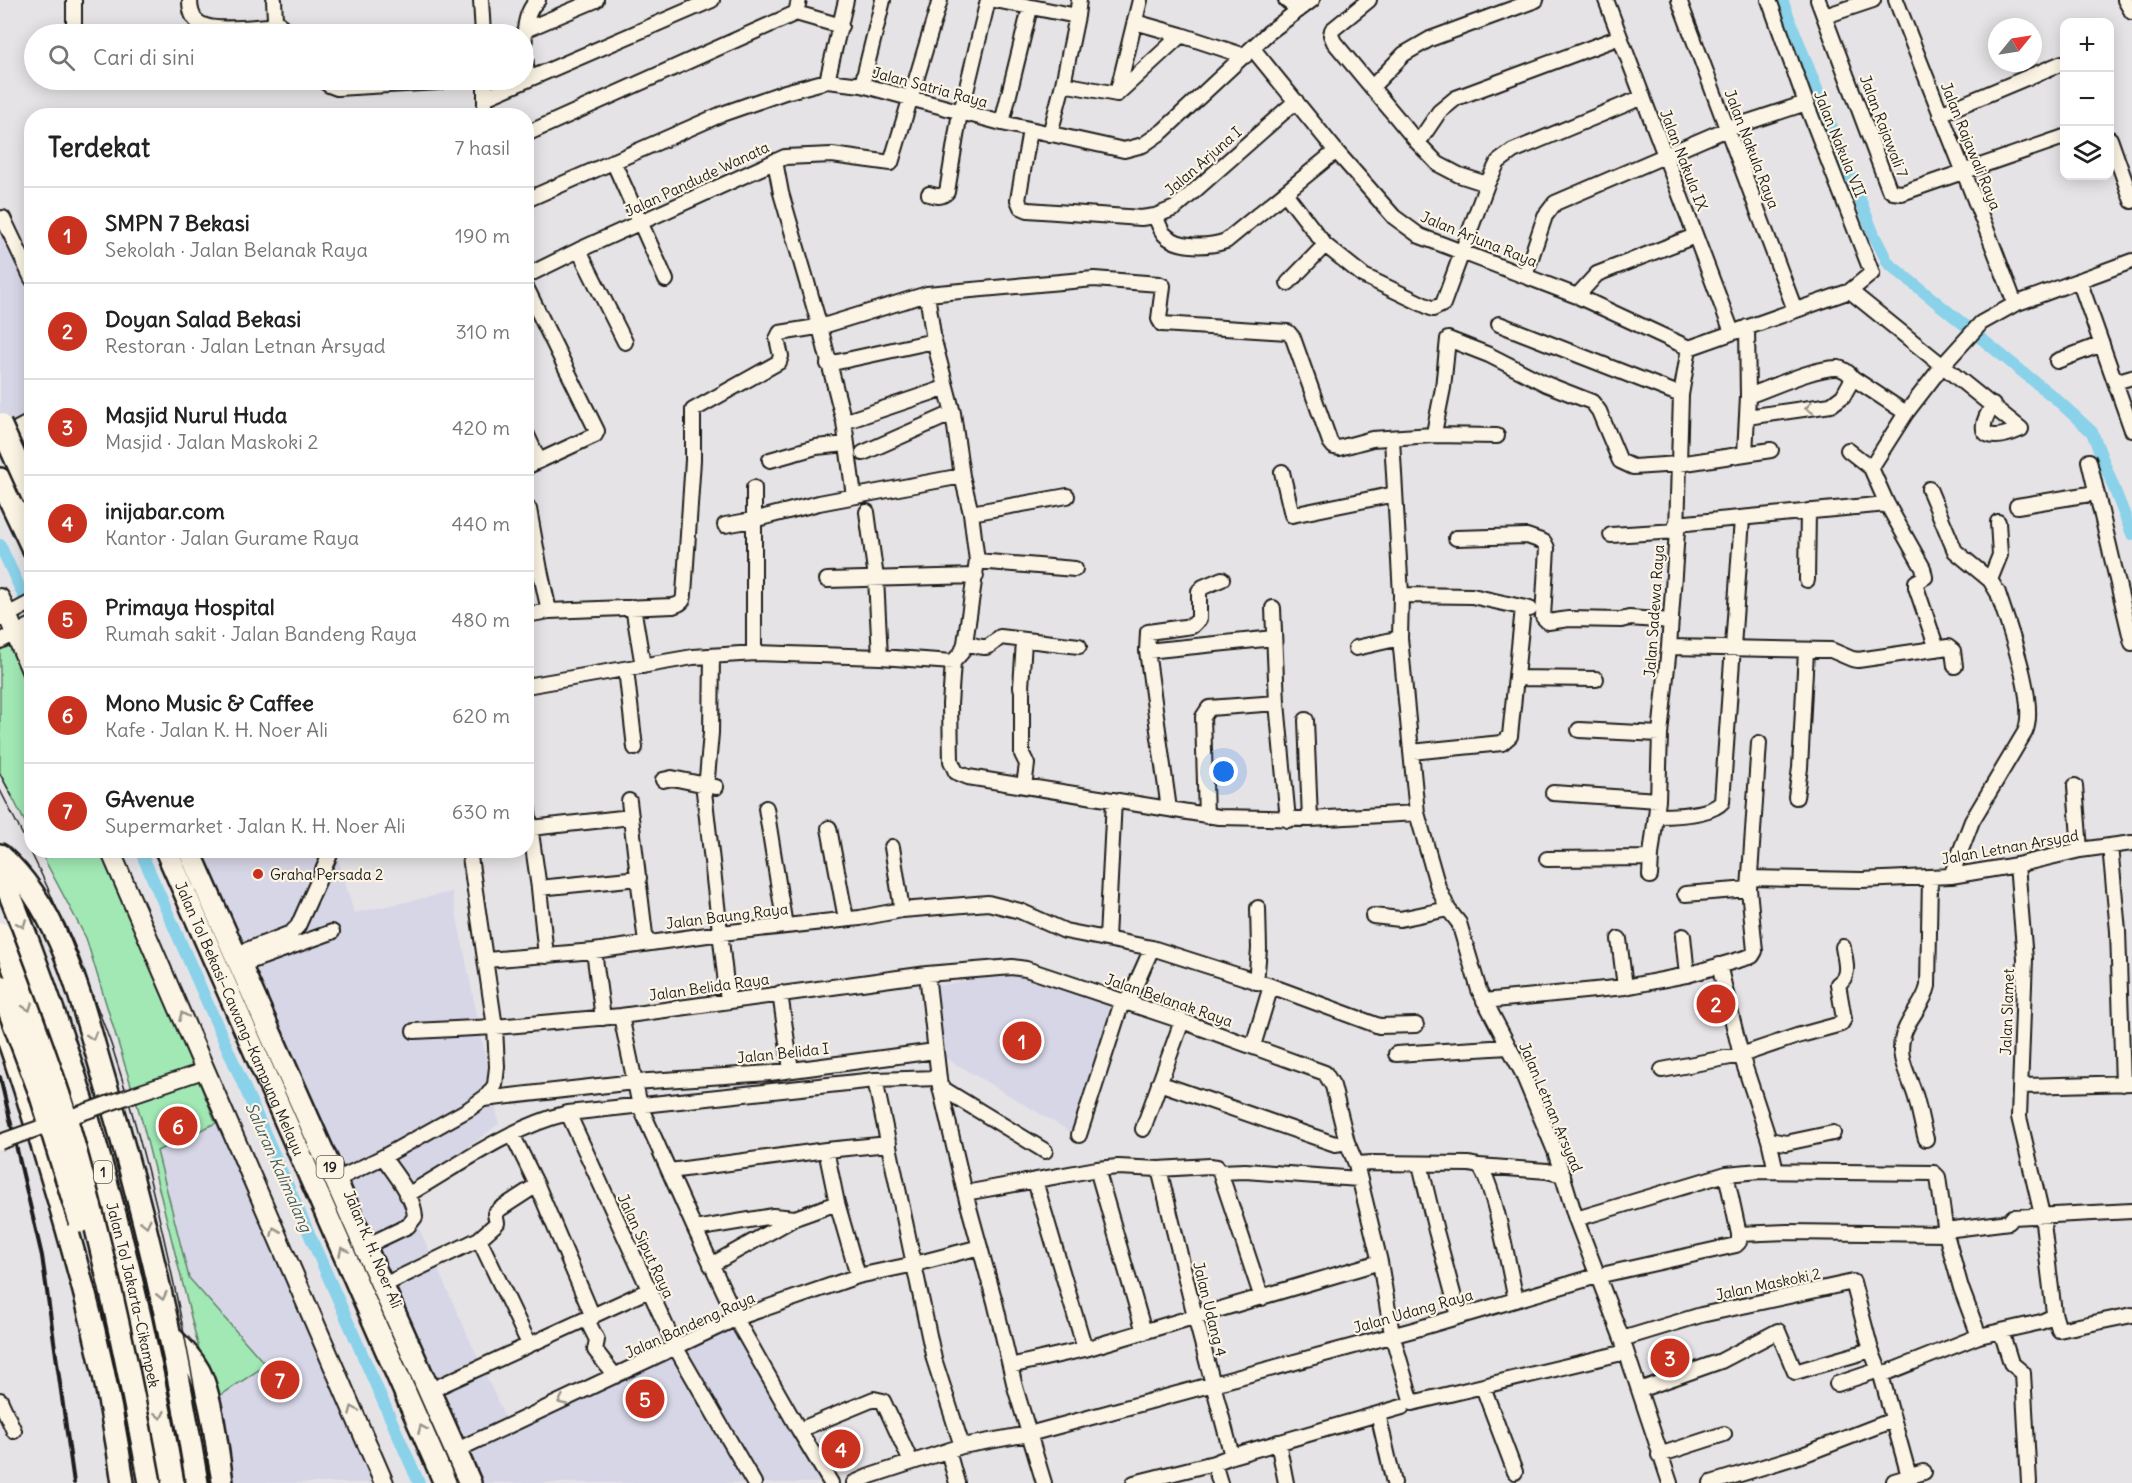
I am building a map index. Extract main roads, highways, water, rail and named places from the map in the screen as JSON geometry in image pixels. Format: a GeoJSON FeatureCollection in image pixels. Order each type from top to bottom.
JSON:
{"type":"FeatureCollection","features":[{"type":"Feature","properties":{"kind":"highway"},"geometry":{"type":"LineString","coordinates":[[5,434],[24,477]]}},
{"type":"Feature","properties":{"kind":"highway"},"geometry":{"type":"LineString","coordinates":[[0,479],[24,530]]}},
{"type":"Feature","properties":{"kind":"highway"},"geometry":{"type":"LineString","coordinates":[[0,855],[13,866],[36,895],[68,961],[148,1231],[171,1338],[197,1483]]}},
{"type":"Feature","properties":{"kind":"highway","name":"Jalan Tol Bekasi–Cawang–Kampung Melayu"},"geometry":{"type":"LineString","coordinates":[[170,858],[445,1483]]}},
{"type":"Feature","properties":{"kind":"highway","name":"Jalan Tol Bekasi–Cawang–Kampung Melayu"},"geometry":{"type":"LineString","coordinates":[[193,858],[472,1483]]}},
{"type":"Feature","properties":{"kind":"highway","name":"Jalan Tol Jakarta–Cikampek"},"geometry":{"type":"LineString","coordinates":[[0,870],[51,1002],[95,1142],[137,1305],[173,1483]]}},
{"type":"Feature","properties":{"kind":"highway","name":"1"},"geometry":{"type":"LineString","coordinates":[[0,933],[46,1058],[87,1193],[130,1370],[150,1483]]}},
{"type":"Feature","properties":{"kind":"highway"},"geometry":{"type":"LineString","coordinates":[[0,986],[40,1093],[84,1234],[121,1382],[139,1483]]}},
{"type":"Feature","properties":{"kind":"highway"},"geometry":{"type":"LineString","coordinates":[[0,1017],[40,1138],[77,1264],[103,1370],[123,1483]]}},
{"type":"Feature","properties":{"kind":"highway"},"geometry":{"type":"LineString","coordinates":[[171,1338],[190,1357],[202,1378],[222,1483]]}},
{"type":"Feature","properties":{"kind":"main road"},"geometry":{"type":"LineString","coordinates":[[0,415],[5,434],[24,468]]}},
{"type":"Feature","properties":{"kind":"main road"},"geometry":{"type":"LineString","coordinates":[[6,610],[24,651]]}},
{"type":"Feature","properties":{"kind":"main road"},"geometry":{"type":"LineString","coordinates":[[113,858],[384,1483]]}},
{"type":"Feature","properties":{"kind":"main road","name":"Jalan K. H. Noer Ali"},"geometry":{"type":"LineString","coordinates":[[203,858],[388,1283],[472,1483]]}},
{"type":"Feature","properties":{"kind":"waterway"},"geometry":{"type":"LineString","coordinates":[[1782,0],[1874,235],[1888,263],[2056,399],[2092,432],[2132,534]]}},
{"type":"Feature","properties":{"kind":"waterway","name":"Saluran Kalimalang"},"geometry":{"type":"LineString","coordinates":[[0,545],[24,597]]}},
{"type":"Feature","properties":{"kind":"waterway","name":"Saluran Kalimalang"},"geometry":{"type":"LineString","coordinates":[[144,858],[419,1483]]}},
{"type":"Feature","properties":{"kind":"tram line"},"geometry":{"type":"LineString","coordinates":[[0,774],[12,796]]}},
{"type":"Feature","properties":{"kind":"tram line"},"geometry":{"type":"LineString","coordinates":[[0,790],[24,838]]}},
{"type":"Feature","properties":{"kind":"tram line"},"geometry":{"type":"LineString","coordinates":[[34,858],[80,964],[114,1053],[130,1106],[170,1266],[212,1483]]}},
{"type":"Feature","properties":{"kind":"railway"},"geometry":{"type":"LineString","coordinates":[[0,1077],[42,1256],[74,1483]]}},
{"type":"Feature","properties":{"kind":"place","name":"Graha Persada 2"},"geometry":{"type":"Point","coordinates":[258,874]}},
{"type":"Feature","properties":{"kind":"place","name":"Doyan Salad Bekasi"},"geometry":{"type":"Point","coordinates":[1716,1004]}},
{"type":"Feature","properties":{"kind":"place","name":"SMPN 7 Bekasi"},"geometry":{"type":"Point","coordinates":[1022,1041]}},
{"type":"Feature","properties":{"kind":"place","name":"Mono Music & Caffee"},"geometry":{"type":"Point","coordinates":[178,1126]}},
{"type":"Feature","properties":{"kind":"place","name":"Masjid Nurul Huda"},"geometry":{"type":"Point","coordinates":[1670,1358]}},
{"type":"Feature","properties":{"kind":"place","name":"GAvenue"},"geometry":{"type":"Point","coordinates":[280,1380]}},
{"type":"Feature","properties":{"kind":"place","name":"Primaya Hospital"},"geometry":{"type":"Point","coordinates":[645,1399]}},
{"type":"Feature","properties":{"kind":"place","name":"inijabar.com"},"geometry":{"type":"Point","coordinates":[841,1449]}}]}
